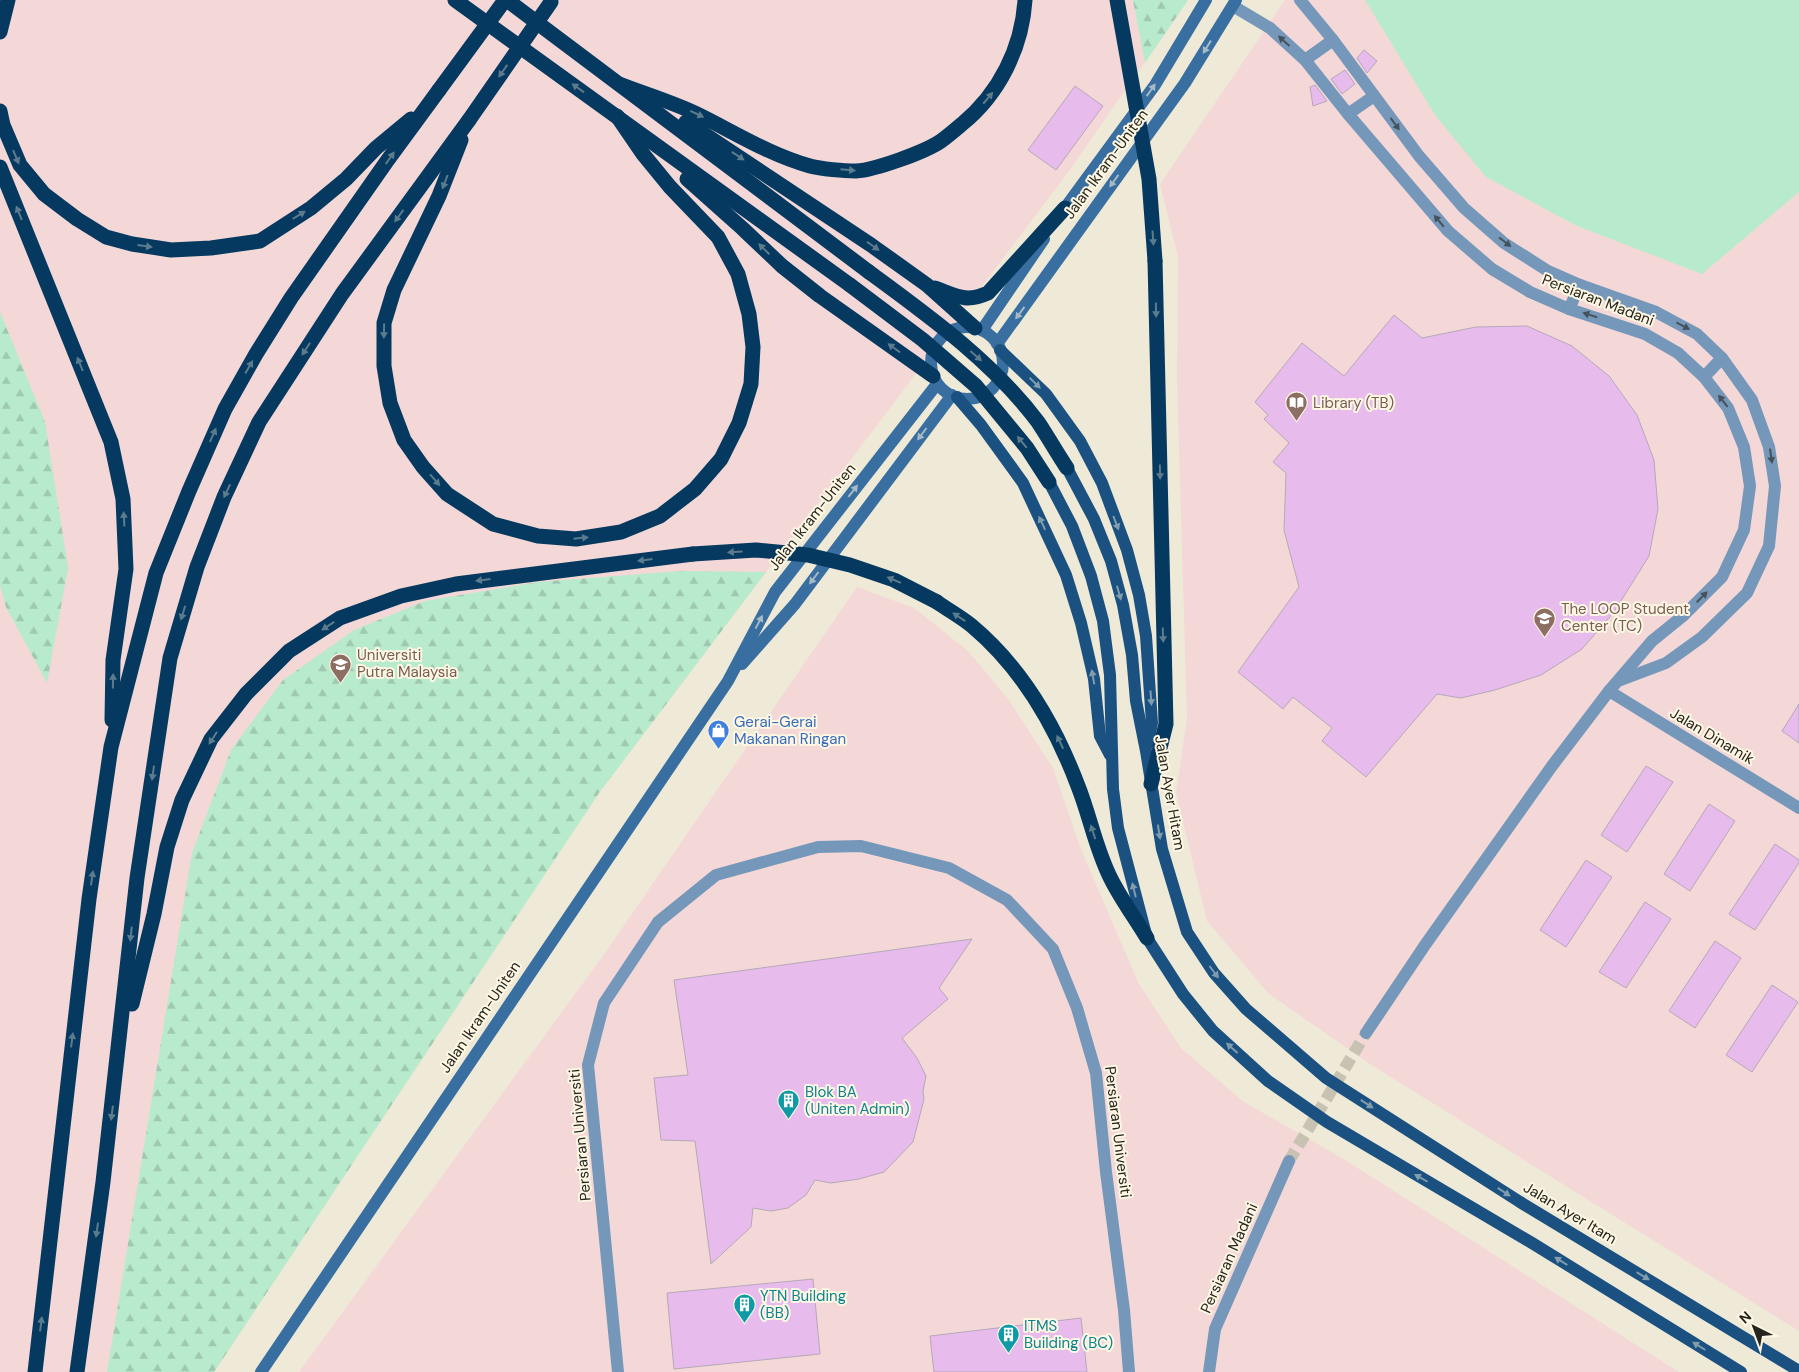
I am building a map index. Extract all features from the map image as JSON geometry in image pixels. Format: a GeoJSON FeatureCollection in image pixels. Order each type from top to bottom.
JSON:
{"type":"FeatureCollection","features":[{"type":"Feature","properties":{"kind":"highway"},"geometry":{"type":"LineString","coordinates":[[0,32],[8,0]]}},
{"type":"Feature","properties":{"kind":"highway"},"geometry":{"type":"LineString","coordinates":[[454,0],[617,116],[923,340],[976,386],[1027,448],[1049,482]]}},
{"type":"Feature","properties":{"kind":"highway"},"geometry":{"type":"LineString","coordinates":[[35,1372],[88,909],[111,747],[156,573],[188,491],[225,409],[291,298],[426,107],[506,0],[905,298],[979,358],[1037,422],[1067,468]]}},
{"type":"Feature","properties":{"kind":"highway"},"geometry":{"type":"LineString","coordinates":[[619,84],[695,113],[748,141],[812,167],[856,171],[900,160],[940,142],[975,114],[996,88],[1011,61],[1024,22],[1025,0]]}},
{"type":"Feature","properties":{"kind":"highway"},"geometry":{"type":"LineString","coordinates":[[1117,0],[1149,179],[1155,261],[1166,724],[1151,784]]}},
{"type":"Feature","properties":{"kind":"highway"},"geometry":{"type":"LineString","coordinates":[[77,1372],[104,1182],[138,878],[170,658],[201,558],[224,497],[259,422],[342,294],[469,120],[552,1]]}},
{"type":"Feature","properties":{"kind":"highway"},"geometry":{"type":"LineString","coordinates":[[650,106],[685,122],[871,245],[927,285],[978,329]]}},
{"type":"Feature","properties":{"kind":"highway"},"geometry":{"type":"LineString","coordinates":[[0,111],[3,125],[20,165],[44,194],[77,219],[106,237],[132,244],[171,250],[211,248],[260,240],[311,208],[346,179],[376,148],[426,107]]}},
{"type":"Feature","properties":{"kind":"highway"},"geometry":{"type":"LineString","coordinates":[[469,120],[439,196],[394,290],[384,323],[384,366],[390,404],[404,440],[423,467],[447,494],[493,524],[538,536],[576,539],[622,532],[660,516],[695,489],[721,459],[739,423],[751,384],[753,347],[749,314],[738,274],[718,237],[670,187],[617,116]]}},
{"type":"Feature","properties":{"kind":"highway"},"geometry":{"type":"LineString","coordinates":[[656,146],[678,172],[782,266],[935,380]]}},
{"type":"Feature","properties":{"kind":"highway"},"geometry":{"type":"LineString","coordinates":[[0,167],[111,442],[123,499],[126,569],[113,660],[111,747]]}},
{"type":"Feature","properties":{"kind":"highway"},"geometry":{"type":"LineString","coordinates":[[927,285],[963,298],[976,299],[988,293],[1065,208]]}},
{"type":"Feature","properties":{"kind":"highway"},"geometry":{"type":"LineString","coordinates":[[117,1065],[154,914],[167,847],[182,800],[211,739],[246,694],[289,651],[340,618],[401,596],[456,584],[693,554],[756,550],[808,555],[850,565],[894,580],[937,602],[971,625],[1002,654],[1032,692],[1060,740],[1079,787],[1110,879],[1146,938]]}},
{"type":"Feature","properties":{"kind":"main road","name":"Jalan Ikram-Uniten"},"geometry":{"type":"LineString","coordinates":[[978,329],[1155,85],[1206,0]]}},
{"type":"Feature","properties":{"kind":"main road","name":"Jalan Ikram-Uniten"},"geometry":{"type":"LineString","coordinates":[[999,347],[1185,83],[1234,3]]}},
{"type":"Feature","properties":{"kind":"main road"},"geometry":{"type":"LineString","coordinates":[[1111,757],[1100,736],[1094,679],[1081,623],[1066,575],[1023,483],[981,425],[954,396],[935,380],[931,365],[932,354],[936,344],[943,336],[953,330],[964,327],[978,329],[991,336],[999,347],[1046,394],[1080,441],[1102,483],[1127,550],[1139,596],[1146,636],[1152,723],[1146,751]]}},
{"type":"Feature","properties":{"kind":"main road"},"geometry":{"type":"LineString","coordinates":[[954,396],[968,399],[989,391],[997,382],[1001,372],[1002,361],[999,347]]}},
{"type":"Feature","properties":{"kind":"main road","name":"Jalan Ikram-Uniten"},"geometry":{"type":"LineString","coordinates":[[261,1372],[728,681],[775,592],[935,380]]}},
{"type":"Feature","properties":{"kind":"main road","name":"Jalan Ikram-Uniten"},"geometry":{"type":"LineString","coordinates":[[728,681],[795,604],[954,396]]}},
{"type":"Feature","properties":{"kind":"main road","name":"Jalan Ayer Hitam"},"geometry":{"type":"LineString","coordinates":[[1067,468],[1094,519],[1110,562],[1123,606],[1132,655],[1136,701],[1162,849],[1187,932],[1214,973],[1246,1009],[1326,1078]]}},
{"type":"Feature","properties":{"kind":"main road"},"geometry":{"type":"LineString","coordinates":[[1049,482],[1075,534],[1092,576],[1103,622],[1110,675],[1111,757],[1118,828],[1146,938],[1183,994],[1213,1031],[1268,1081],[1327,1122],[1532,1243],[1741,1372]]}},
{"type":"Feature","properties":{"kind":"main road","name":"Jalan Ayer Itam"},"geometry":{"type":"LineString","coordinates":[[1326,1078],[1520,1202],[1799,1371]]}},
{"type":"Feature","properties":{"kind":"street","name":"Persiaran Madani"},"geometry":{"type":"LineString","coordinates":[[1300,0],[1333,40],[1419,156],[1464,208],[1504,243],[1548,271],[1580,285],[1656,312],[1697,334],[1722,358],[1752,400],[1770,447],[1775,486],[1770,546],[1747,593],[1702,637],[1666,664],[1618,681]]}},
{"type":"Feature","properties":{"kind":"street","name":"Persiaran Madani"},"geometry":{"type":"LineString","coordinates":[[1234,3],[1270,28],[1305,60],[1348,114],[1448,231],[1492,269],[1530,292],[1569,308],[1645,334],[1678,353],[1704,377],[1728,408],[1744,448],[1750,486],[1744,530],[1722,578],[1684,615],[1652,642],[1618,681]]}},
{"type":"Feature","properties":{"kind":"street"},"geometry":{"type":"LineString","coordinates":[[1305,60],[1333,40]]}},
{"type":"Feature","properties":{"kind":"street"},"geometry":{"type":"LineString","coordinates":[[1348,114],[1374,96]]}},
{"type":"Feature","properties":{"kind":"street"},"geometry":{"type":"LineString","coordinates":[[1569,308],[1580,285]]}},
{"type":"Feature","properties":{"kind":"street"},"geometry":{"type":"LineString","coordinates":[[1704,377],[1722,358]]}},
{"type":"Feature","properties":{"kind":"street"},"geometry":{"type":"LineString","coordinates":[[1366,1034],[1425,945],[1552,766],[1618,681]]}},
{"type":"Feature","properties":{"kind":"street","name":"Jalan Dinamik"},"geometry":{"type":"LineString","coordinates":[[1609,691],[1799,808]]}},
{"type":"Feature","properties":{"kind":"street","name":"Persiaran Universiti"},"geometry":{"type":"LineString","coordinates":[[618,1372],[588,1065],[604,1003],[658,922],[716,875],[818,847],[860,846],[948,868],[1007,900],[1054,949],[1077,1008],[1096,1072],[1106,1172],[1124,1310],[1129,1372]]}},
{"type":"Feature","properties":{"kind":"street","name":"Persiaran Madani"},"geometry":{"type":"LineString","coordinates":[[1210,1372],[1215,1329],[1289,1161]]}},
{"type":"Feature","properties":{"kind":"shaded area","name":"Universiti Putra Malaysia"},"geometry":{"type":"Polygon","coordinates":[[[0,0],[1188,0],[1069,171],[599,793],[214,1372],[0,1372],[0,0]]]}},
{"type":"Feature","properties":{"kind":"shaded area"},"geometry":{"type":"Polygon","coordinates":[[[1285,0],[1799,0],[1799,1331],[1373,1066],[1269,994],[1207,921],[1176,793],[1187,719],[1177,379],[1178,257],[1160,184],[1285,0]]]}},
{"type":"Feature","properties":{"kind":"shaded area"},"geometry":{"type":"Polygon","coordinates":[[[857,587],[914,608],[968,651],[1008,699],[1053,768],[1082,852],[1139,984],[1181,1048],[1244,1102],[1342,1158],[1679,1372],[299,1372],[605,953],[857,587]]]}},
{"type":"Feature","properties":{"kind":"green space"},"geometry":{"type":"Polygon","coordinates":[[[1133,0],[1188,0],[1145,63],[1133,0]]]}},
{"type":"Feature","properties":{"kind":"green space"},"geometry":{"type":"Polygon","coordinates":[[[1365,0],[1799,0],[1799,192],[1702,274],[1577,226],[1486,177],[1435,115],[1365,0]]]}},
{"type":"Feature","properties":{"kind":"green space"},"geometry":{"type":"Polygon","coordinates":[[[0,312],[45,422],[68,568],[47,683],[6,607],[0,585],[0,312]]]}},
{"type":"Feature","properties":{"kind":"green space"},"geometry":{"type":"Polygon","coordinates":[[[681,571],[766,572],[599,793],[214,1372],[107,1372],[192,853],[231,750],[283,680],[354,630],[425,601],[538,582],[681,571]]]}},
{"type":"Feature","properties":{"kind":"building"},"geometry":{"type":"Polygon","coordinates":[[[1364,50],[1377,61],[1367,73],[1357,58],[1364,50]]]}},
{"type":"Feature","properties":{"kind":"building"},"geometry":{"type":"Polygon","coordinates":[[[1345,70],[1355,84],[1342,94],[1331,79],[1345,70]]]}},
{"type":"Feature","properties":{"kind":"building"},"geometry":{"type":"Polygon","coordinates":[[[1315,85],[1327,101],[1313,106],[1310,87],[1315,85]]]}},
{"type":"Feature","properties":{"kind":"building"},"geometry":{"type":"Polygon","coordinates":[[[1075,86],[1103,106],[1056,170],[1028,150],[1075,86]]]}},
{"type":"Feature","properties":{"kind":"building"},"geometry":{"type":"Polygon","coordinates":[[[1394,315],[1422,338],[1476,327],[1527,326],[1572,346],[1609,376],[1637,415],[1654,460],[1658,509],[1649,556],[1614,612],[1582,649],[1541,675],[1495,690],[1461,698],[1437,694],[1366,777],[1322,741],[1332,728],[1293,697],[1283,709],[1238,672],[1299,587],[1284,530],[1286,473],[1273,462],[1289,443],[1264,419],[1268,415],[1255,402],[1302,343],[1344,376],[1394,315]]]}},
{"type":"Feature","properties":{"kind":"building"},"geometry":{"type":"Polygon","coordinates":[[[1799,704],[1799,743],[1782,731],[1799,704]]]}},
{"type":"Feature","properties":{"kind":"building"},"geometry":{"type":"Polygon","coordinates":[[[1646,766],[1673,782],[1627,852],[1601,835],[1646,766]]]}},
{"type":"Feature","properties":{"kind":"building"},"geometry":{"type":"Polygon","coordinates":[[[1709,804],[1735,821],[1690,891],[1664,874],[1709,804]]]}},
{"type":"Feature","properties":{"kind":"building"},"geometry":{"type":"Polygon","coordinates":[[[1775,844],[1799,860],[1799,863],[1755,930],[1729,914],[1775,844]]]}},
{"type":"Feature","properties":{"kind":"building"},"geometry":{"type":"Polygon","coordinates":[[[1586,860],[1612,877],[1566,947],[1540,930],[1586,860]]]}},
{"type":"Feature","properties":{"kind":"building"},"geometry":{"type":"Polygon","coordinates":[[[1645,902],[1671,919],[1626,988],[1599,972],[1645,902]]]}},
{"type":"Feature","properties":{"kind":"building","name":"Blok BA (Uniten Admin)"},"geometry":{"type":"Polygon","coordinates":[[[972,939],[939,988],[948,999],[902,1038],[917,1058],[926,1076],[923,1091],[924,1099],[913,1142],[884,1172],[859,1179],[831,1183],[815,1180],[806,1195],[788,1208],[771,1211],[753,1208],[751,1227],[711,1264],[695,1141],[661,1140],[654,1078],[688,1075],[674,980],[972,939]]]}},
{"type":"Feature","properties":{"kind":"building"},"geometry":{"type":"Polygon","coordinates":[[[1715,941],[1741,958],[1695,1028],[1669,1011],[1715,941]]]}},
{"type":"Feature","properties":{"kind":"building"},"geometry":{"type":"Polygon","coordinates":[[[1772,985],[1798,1002],[1752,1072],[1726,1055],[1772,985]]]}},
{"type":"Feature","properties":{"kind":"building","name":"YTN Building (BB)"},"geometry":{"type":"Polygon","coordinates":[[[813,1279],[820,1354],[674,1369],[667,1293],[813,1279]]]}},
{"type":"Feature","properties":{"kind":"building","name":"ITMS Building (BC)"},"geometry":{"type":"Polygon","coordinates":[[[1081,1318],[1087,1372],[934,1372],[930,1336],[1081,1318]]]}},
{"type":"Feature","properties":{"kind":"tunnel"},"geometry":{"type":"LineString","coordinates":[[1289,1161],[1366,1033]]}},
{"type":"Feature","properties":{"kind":"place","name":"Library (TB)"},"geometry":{"type":"Point","coordinates":[1297,422]}},
{"type":"Feature","properties":{"kind":"place","name":"The LOOP Student Center (TC)"},"geometry":{"type":"Point","coordinates":[1545,637]}},
{"type":"Feature","properties":{"kind":"place","name":"Universiti Putra Malaysia"},"geometry":{"type":"Point","coordinates":[341,683]}},
{"type":"Feature","properties":{"kind":"place","name":"Gerai-Gerai Makanan Ringan"},"geometry":{"type":"Point","coordinates":[718,750]}},
{"type":"Feature","properties":{"kind":"place","name":"Blok BA (Uniten Admin)"},"geometry":{"type":"Point","coordinates":[789,1120]}},
{"type":"Feature","properties":{"kind":"place","name":"YTN Building (BB)"},"geometry":{"type":"Point","coordinates":[744,1324]}},
{"type":"Feature","properties":{"kind":"place","name":"ITMS Building (BC)"},"geometry":{"type":"Point","coordinates":[1008,1354]}}]}
